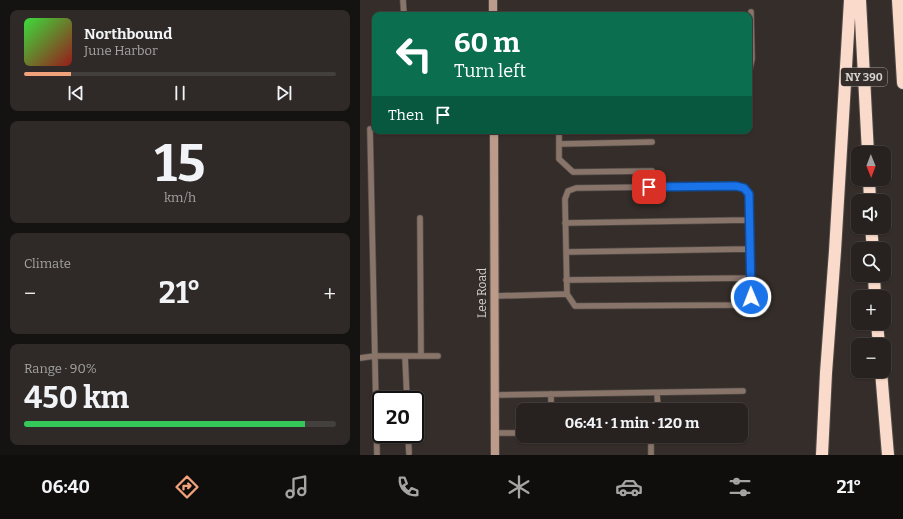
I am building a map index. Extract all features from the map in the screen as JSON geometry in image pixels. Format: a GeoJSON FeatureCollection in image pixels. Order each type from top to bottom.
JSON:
{"type":"FeatureCollection","features":[{"type":"Feature","properties":{"kind":"highway"},"geometry":{"type":"LineString","coordinates":[[822,455],[850,0]]}},
{"type":"Feature","properties":{"kind":"highway","name":"NY 390"},"geometry":{"type":"LineString","coordinates":[[860,0],[868,146]]}},
{"type":"Feature","properties":{"kind":"highway","name":"NY 390"},"geometry":{"type":"LineString","coordinates":[[898,0],[903,83]]}},
{"type":"Feature","properties":{"kind":"highway"},"geometry":{"type":"LineString","coordinates":[[882,378],[888,455]]}},
{"type":"Feature","properties":{"kind":"street"},"geometry":{"type":"LineString","coordinates":[[493,0],[493,12]]}},
{"type":"Feature","properties":{"kind":"street","name":"Lee Road"},"geometry":{"type":"LineString","coordinates":[[494,134],[495,455]]}},
{"type":"Feature","properties":{"kind":"lane"},"geometry":{"type":"LineString","coordinates":[[403,0],[404,12]]}},
{"type":"Feature","properties":{"kind":"lane"},"geometry":{"type":"LineString","coordinates":[[752,12],[752,59]]}},
{"type":"Feature","properties":{"kind":"lane"},"geometry":{"type":"LineString","coordinates":[[372,129],[370,129],[377,455]]}},
{"type":"Feature","properties":{"kind":"lane"},"geometry":{"type":"LineString","coordinates":[[559,134],[559,159],[574,172],[652,171]]}},
{"type":"Feature","properties":{"kind":"lane"},"geometry":{"type":"LineString","coordinates":[[559,144],[652,142]]}},
{"type":"Feature","properties":{"kind":"lane"},"geometry":{"type":"LineString","coordinates":[[736,186],[744,188],[749,194],[751,297],[748,302],[742,304],[575,306],[567,294],[566,223],[565,199],[568,191],[576,188],[736,186]]}},
{"type":"Feature","properties":{"kind":"lane"},"geometry":{"type":"LineString","coordinates":[[420,218],[421,356]]}},
{"type":"Feature","properties":{"kind":"lane"},"geometry":{"type":"LineString","coordinates":[[566,223],[749,220]]}},
{"type":"Feature","properties":{"kind":"lane"},"geometry":{"type":"LineString","coordinates":[[566,252],[750,249]]}},
{"type":"Feature","properties":{"kind":"lane"},"geometry":{"type":"LineString","coordinates":[[566,280],[751,278]]}},
{"type":"Feature","properties":{"kind":"lane"},"geometry":{"type":"LineString","coordinates":[[494,296],[567,294]]}},
{"type":"Feature","properties":{"kind":"lane"},"geometry":{"type":"LineString","coordinates":[[360,358],[375,356],[438,356]]}},
{"type":"Feature","properties":{"kind":"lane"},"geometry":{"type":"LineString","coordinates":[[405,356],[407,391]]}},
{"type":"Feature","properties":{"kind":"lane"},"geometry":{"type":"LineString","coordinates":[[495,395],[743,391]]}},
{"type":"Feature","properties":{"kind":"lane"},"geometry":{"type":"LineString","coordinates":[[657,393],[658,403]]}},
{"type":"Feature","properties":{"kind":"lane"},"geometry":{"type":"LineString","coordinates":[[551,394],[551,403]]}},
{"type":"Feature","properties":{"kind":"lane"},"geometry":{"type":"LineString","coordinates":[[495,433],[516,433]]}},
{"type":"Feature","properties":{"kind":"lane"},"geometry":{"type":"LineString","coordinates":[[408,443],[409,453]]}},
{"type":"Feature","properties":{"kind":"lane"},"geometry":{"type":"LineString","coordinates":[[651,443],[651,455]]}},
{"type":"Feature","properties":{"kind":"route"},"geometry":{"type":"LineString","coordinates":[[649,187],[736,186],[744,188],[749,194],[751,297]]}}]}
